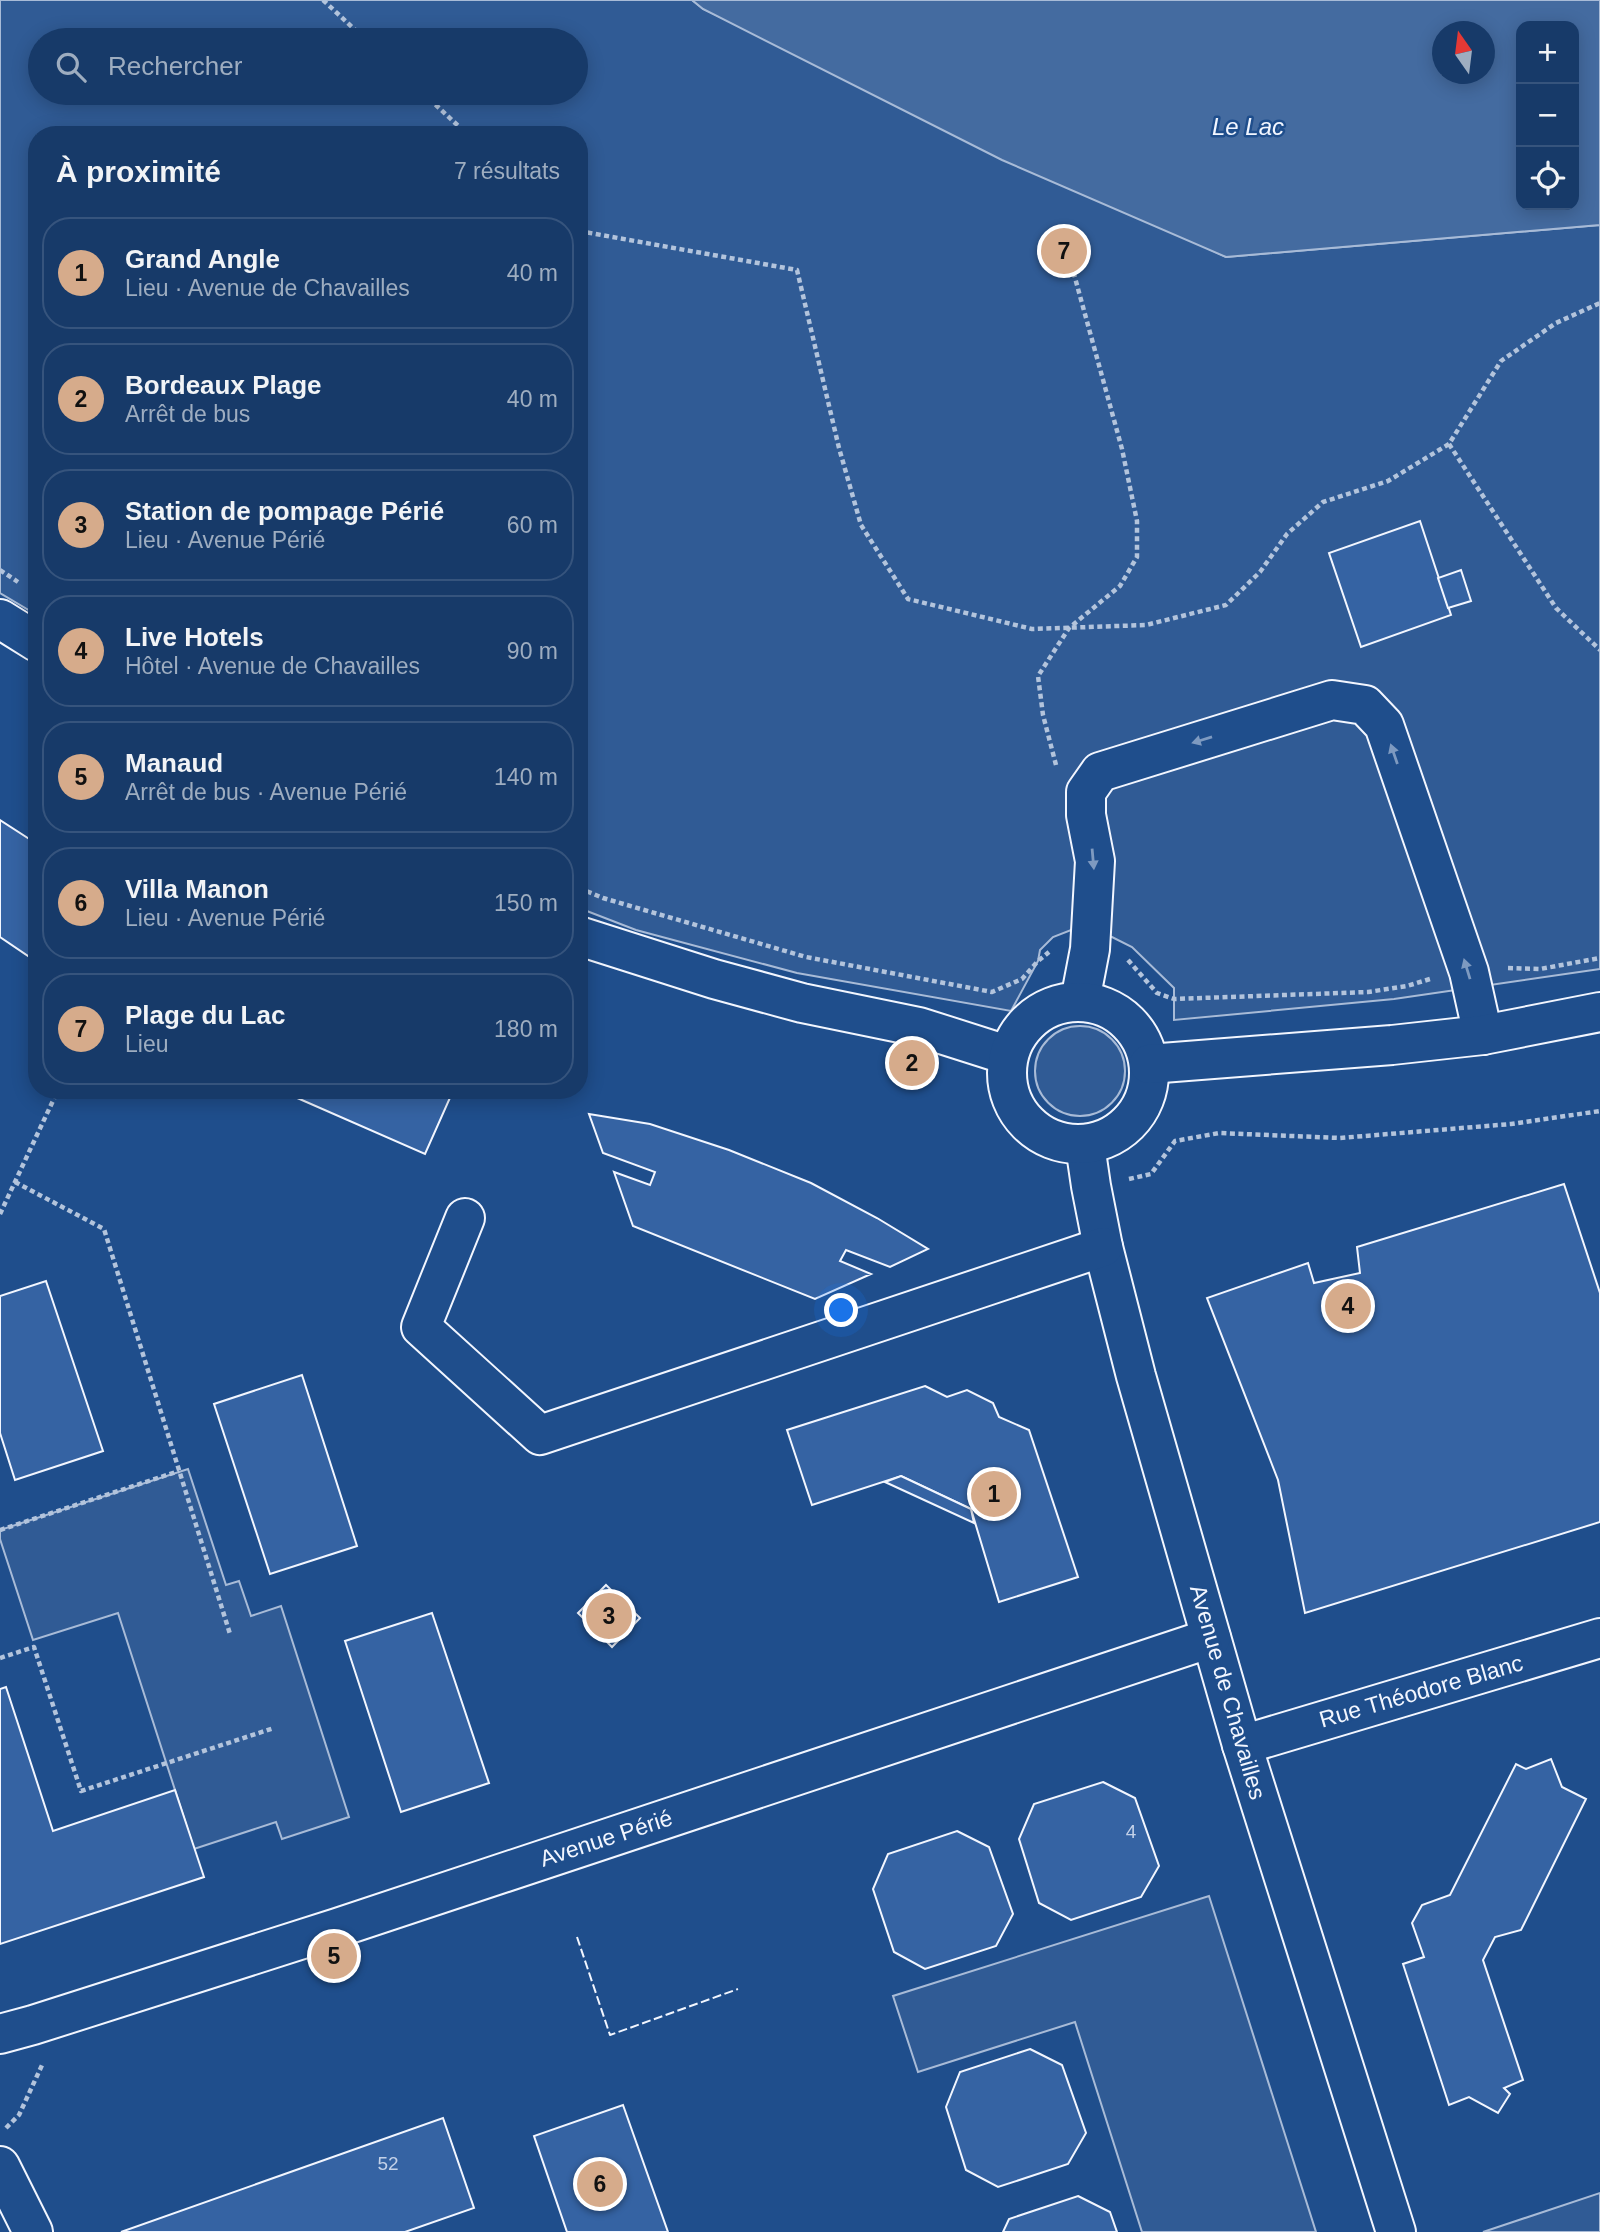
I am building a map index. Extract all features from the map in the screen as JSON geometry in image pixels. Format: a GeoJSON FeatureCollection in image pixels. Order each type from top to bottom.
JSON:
{"type":"FeatureCollection","features":[{"type":"Feature","properties":{"kind":"street"},"geometry":{"type":"LineString","coordinates":[[0,619],[28,636]]}},
{"type":"Feature","properties":{"kind":"street"},"geometry":{"type":"LineString","coordinates":[[1080,1001],[1090,949],[1095,861],[1086,816],[1086,792],[1100,772],[1332,700],[1365,705],[1384,725],[1469,972],[1483,1035]]}},
{"type":"Feature","properties":{"kind":"street"},"geometry":{"type":"LineString","coordinates":[[588,939],[802,1003],[919,1027],[1007,1055]]}},
{"type":"Feature","properties":{"kind":"street"},"geometry":{"type":"LineString","coordinates":[[1080,1001],[1113,1010],[1137,1032],[1149,1064],[1147,1093],[1134,1118],[1113,1136],[1085,1145],[1051,1140],[1023,1120],[1007,1089],[1007,1055],[1022,1026],[1048,1007],[1080,1001]]}},
{"type":"Feature","properties":{"kind":"street"},"geometry":{"type":"LineString","coordinates":[[1149,1064],[1483,1035],[1600,1012]]}},
{"type":"Feature","properties":{"kind":"street","name":"Avenue de Chavailles"},"geometry":{"type":"LineString","coordinates":[[1085,1145],[1103,1247],[1136,1376],[1242,1745],[1396,2232]]}},
{"type":"Feature","properties":{"kind":"street"},"geometry":{"type":"LineString","coordinates":[[465,1219],[421,1327],[540,1435],[1103,1247]]}},
{"type":"Feature","properties":{"kind":"street","name":"Avenue Périé"},"geometry":{"type":"LineString","coordinates":[[0,2034],[337,1928],[1211,1638]]}},
{"type":"Feature","properties":{"kind":"street","name":"Rue Théodore Blanc"},"geometry":{"type":"LineString","coordinates":[[1242,1745],[1600,1638]]}},
{"type":"Feature","properties":{"kind":"street"},"geometry":{"type":"LineString","coordinates":[[0,2166],[33,2232]]}},
{"type":"Feature","properties":{"kind":"path"},"geometry":{"type":"LineString","coordinates":[[323,0],[353,28]]}},
{"type":"Feature","properties":{"kind":"path"},"geometry":{"type":"LineString","coordinates":[[436,105],[458,126]]}},
{"type":"Feature","properties":{"kind":"path"},"geometry":{"type":"LineString","coordinates":[[588,233],[797,270],[839,448],[861,526],[908,600],[1032,629],[1146,625],[1226,605],[1260,572],[1287,534],[1323,502],[1388,481],[1449,444],[1501,361],[1556,323],[1600,303]]}},
{"type":"Feature","properties":{"kind":"path"},"geometry":{"type":"LineString","coordinates":[[1066,245],[1122,449],[1137,521],[1138,557],[1120,586],[1069,628],[1038,676],[1054,764],[1086,792]]}},
{"type":"Feature","properties":{"kind":"path"},"geometry":{"type":"LineString","coordinates":[[1449,444],[1556,608],[1600,650]]}},
{"type":"Feature","properties":{"kind":"path"},"geometry":{"type":"LineString","coordinates":[[0,1214],[54,1099]]}},
{"type":"Feature","properties":{"kind":"path"},"geometry":{"type":"LineString","coordinates":[[1121,1180],[1151,1174],[1175,1141],[1219,1133],[1340,1138],[1511,1124],[1600,1111]]}},
{"type":"Feature","properties":{"kind":"path"},"geometry":{"type":"LineString","coordinates":[[15,1182],[104,1229],[230,1634]]}},
{"type":"Feature","properties":{"kind":"path"},"geometry":{"type":"LineString","coordinates":[[0,1530],[179,1471]]}},
{"type":"Feature","properties":{"kind":"path"},"geometry":{"type":"LineString","coordinates":[[0,1658],[34,1647],[80,1791],[274,1728]]}},
{"type":"Feature","properties":{"kind":"path"},"geometry":{"type":"LineString","coordinates":[[0,2133],[19,2115],[45,2059]]}},
{"type":"Feature","properties":{"kind":"shaded area"},"geometry":{"type":"Polygon","coordinates":[[[0,0],[692,0],[703,9],[1226,257],[1600,225],[1600,969],[1394,999],[1174,1020],[1174,988],[1132,947],[1112,937],[1071,930],[1053,937],[1040,950],[1038,961],[1011,1011],[797,973],[636,930],[588,911],[588,126],[28,126],[28,610],[0,593],[0,0]]]}},
{"type":"Feature","properties":{"kind":"shaded area"},"geometry":{"type":"Polygon","coordinates":[[[1080,1026],[1097,1029],[1112,1039],[1122,1054],[1125,1071],[1122,1088],[1112,1103],[1097,1113],[1080,1116],[1063,1113],[1048,1103],[1038,1088],[1035,1071],[1038,1054],[1048,1039],[1063,1029],[1080,1026]]]}},
{"type":"Feature","properties":{"kind":"shaded area"},"geometry":{"type":"Polygon","coordinates":[[[188,1469],[226,1585],[239,1581],[251,1616],[281,1606],[349,1817],[282,1839],[276,1822],[194,1849],[118,1613],[33,1640],[0,1539],[0,1530],[188,1469]]]}},
{"type":"Feature","properties":{"kind":"shaded area"},"geometry":{"type":"Polygon","coordinates":[[[1209,1896],[1316,2232],[1142,2232],[1075,2022],[918,2072],[893,1996],[1209,1896]]]}},
{"type":"Feature","properties":{"kind":"shaded area"},"geometry":{"type":"Polygon","coordinates":[[[1600,2193],[1600,2232],[1483,2232],[1600,2193]]]}},
{"type":"Feature","properties":{"kind":"water","name":"Le Lac"},"geometry":{"type":"Polygon","coordinates":[[[692,0],[1600,0],[1600,225],[1226,257],[1002,160],[703,9],[692,0]]]}},
{"type":"Feature","properties":{"kind":"building"},"geometry":{"type":"Polygon","coordinates":[[[1420,521],[1451,615],[1361,647],[1329,553],[1420,521]]]}},
{"type":"Feature","properties":{"kind":"building"},"geometry":{"type":"Polygon","coordinates":[[[1461,570],[1471,601],[1448,608],[1438,578],[1461,570]]]}},
{"type":"Feature","properties":{"kind":"building"},"geometry":{"type":"Polygon","coordinates":[[[0,820],[28,838],[28,956],[0,937],[0,820]]]}},
{"type":"Feature","properties":{"kind":"building"},"geometry":{"type":"Polygon","coordinates":[[[300,1099],[449,1099],[425,1154],[300,1099]]]}},
{"type":"Feature","properties":{"kind":"building"},"geometry":{"type":"Polygon","coordinates":[[[589,1114],[650,1124],[729,1150],[811,1183],[928,1249],[890,1267],[846,1250],[840,1261],[871,1274],[815,1299],[633,1226],[614,1172],[650,1185],[655,1172],[603,1153],[589,1114]]]}},
{"type":"Feature","properties":{"kind":"building"},"geometry":{"type":"Polygon","coordinates":[[[1564,1184],[1600,1293],[1600,1522],[1305,1613],[1278,1480],[1207,1298],[1308,1263],[1314,1283],[1360,1273],[1357,1247],[1564,1184]]]}},
{"type":"Feature","properties":{"kind":"building"},"geometry":{"type":"Polygon","coordinates":[[[46,1281],[103,1451],[15,1480],[0,1433],[0,1296],[46,1281]]]}},
{"type":"Feature","properties":{"kind":"building"},"geometry":{"type":"Polygon","coordinates":[[[302,1375],[357,1546],[270,1574],[214,1404],[302,1375]]]}},
{"type":"Feature","properties":{"kind":"building"},"geometry":{"type":"Polygon","coordinates":[[[925,1386],[947,1397],[967,1390],[993,1403],[999,1417],[1029,1430],[1078,1577],[999,1602],[971,1509],[901,1476],[812,1505],[787,1430],[925,1386]]]}},
{"type":"Feature","properties":{"kind":"building"},"geometry":{"type":"Polygon","coordinates":[[[901,1476],[971,1509],[974,1523],[885,1482],[901,1476]]]}},
{"type":"Feature","properties":{"kind":"building"},"geometry":{"type":"Polygon","coordinates":[[[606,1585],[640,1618],[612,1647],[578,1613],[606,1585]]]}},
{"type":"Feature","properties":{"kind":"building"},"geometry":{"type":"Polygon","coordinates":[[[432,1613],[489,1783],[401,1812],[345,1641],[432,1613]]]}},
{"type":"Feature","properties":{"kind":"building"},"geometry":{"type":"Polygon","coordinates":[[[6,1687],[53,1831],[175,1790],[204,1877],[0,1944],[0,1689],[6,1687]]]}},
{"type":"Feature","properties":{"kind":"building"},"geometry":{"type":"Polygon","coordinates":[[[1551,1759],[1562,1787],[1586,1799],[1521,1930],[1495,1937],[1483,1960],[1523,2080],[1504,2088],[1510,2094],[1498,2113],[1469,2097],[1449,2105],[1403,1964],[1424,1957],[1412,1923],[1422,1905],[1450,1895],[1516,1764],[1526,1769],[1551,1759]]]}},
{"type":"Feature","properties":{"kind":"building"},"geometry":{"type":"Polygon","coordinates":[[[1103,1782],[1135,1798],[1159,1866],[1141,1897],[1071,1920],[1039,1903],[1019,1839],[1034,1804],[1103,1782]]]}},
{"type":"Feature","properties":{"kind":"building"},"geometry":{"type":"Polygon","coordinates":[[[957,1831],[989,1847],[1013,1914],[996,1946],[925,1969],[894,1952],[873,1889],[888,1854],[957,1831]]]}},
{"type":"Feature","properties":{"kind":"building"},"geometry":{"type":"Polygon","coordinates":[[[1030,2049],[1062,2065],[1086,2133],[1068,2164],[998,2187],[966,2170],[946,2107],[960,2072],[1030,2049]]]}},
{"type":"Feature","properties":{"kind":"building"},"geometry":{"type":"Polygon","coordinates":[[[623,2105],[668,2232],[567,2232],[534,2136],[623,2105]]]}},
{"type":"Feature","properties":{"kind":"building"},"geometry":{"type":"Polygon","coordinates":[[[443,2118],[474,2208],[405,2232],[121,2232],[443,2118]]]}},
{"type":"Feature","properties":{"kind":"building"},"geometry":{"type":"Polygon","coordinates":[[[1078,2196],[1110,2212],[1117,2232],[1003,2232],[1009,2219],[1078,2196]]]}},
{"type":"Feature","properties":{"kind":"fence"},"geometry":{"type":"LineString","coordinates":[[577,1937],[610,2035],[738,1989]]}},
{"type":"Feature","properties":{"kind":"place","name":"Plage du Lac"},"geometry":{"type":"Point","coordinates":[1064,251]}},
{"type":"Feature","properties":{"kind":"place","name":"Bordeaux Plage"},"geometry":{"type":"Point","coordinates":[912,1063]}},
{"type":"Feature","properties":{"kind":"place","name":"Live Hotels"},"geometry":{"type":"Point","coordinates":[1348,1306]}},
{"type":"Feature","properties":{"kind":"place","name":"Grand Angle"},"geometry":{"type":"Point","coordinates":[994,1494]}},
{"type":"Feature","properties":{"kind":"place","name":"Station de pompage Périé"},"geometry":{"type":"Point","coordinates":[609,1616]}},
{"type":"Feature","properties":{"kind":"place","name":"Manaud"},"geometry":{"type":"Point","coordinates":[334,1956]}},
{"type":"Feature","properties":{"kind":"place","name":"Villa Manon"},"geometry":{"type":"Point","coordinates":[600,2184]}}]}
